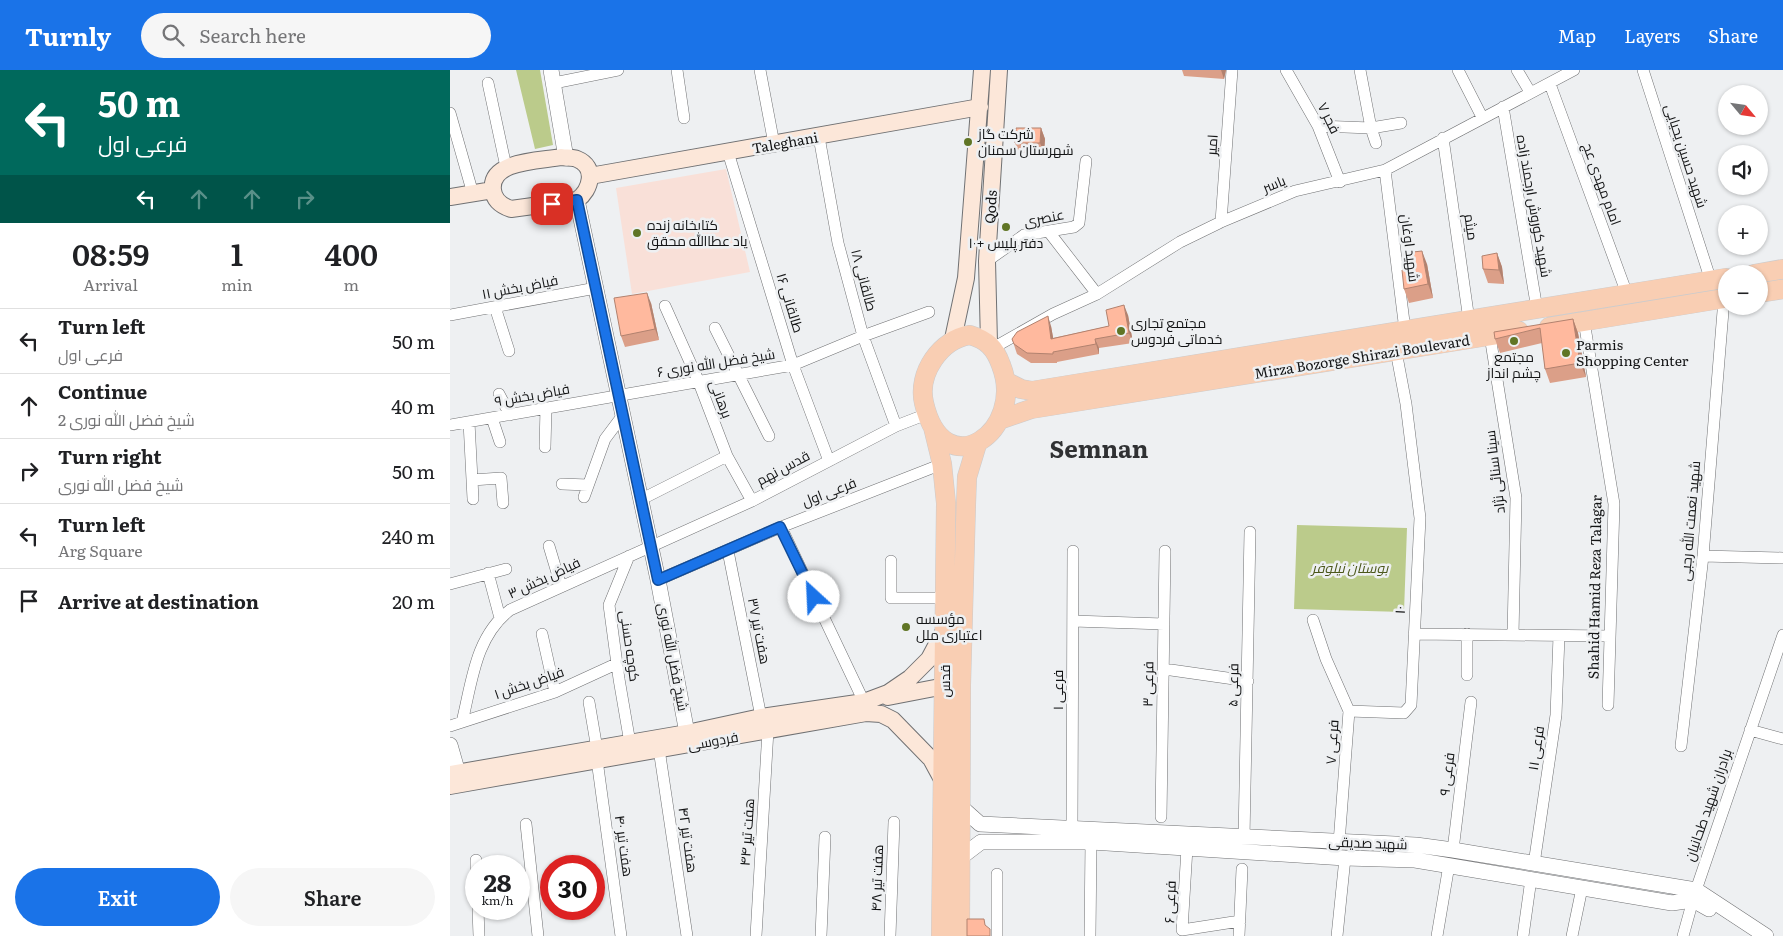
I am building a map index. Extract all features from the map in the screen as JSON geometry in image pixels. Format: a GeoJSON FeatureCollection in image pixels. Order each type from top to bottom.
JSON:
{"type":"FeatureCollection","features":[{"type":"Feature","properties":{"kind":"main road","name":"Qods"},"geometry":{"type":"LineString","coordinates":[[953,339],[966,278],[971,232],[982,70]]}},
{"type":"Feature","properties":{"kind":"main road","name":"Qods"},"geometry":{"type":"LineString","coordinates":[[991,346],[987,261],[999,70]]}},
{"type":"Feature","properties":{"kind":"main road","name":"Taleghani"},"geometry":{"type":"LineString","coordinates":[[590,176],[980,107]]}},
{"type":"Feature","properties":{"kind":"main road"},"geometry":{"type":"LineString","coordinates":[[566,158],[576,159],[587,167],[590,176],[590,186],[585,194],[577,200],[511,209],[502,206],[496,199],[493,190],[494,181],[498,172],[506,167],[566,158]]}},
{"type":"Feature","properties":{"kind":"main road"},"geometry":{"type":"LineString","coordinates":[[450,197],[493,190]]}},
{"type":"Feature","properties":{"kind":"main road"},"geometry":{"type":"LineString","coordinates":[[1768,272],[1783,269]]}},
{"type":"Feature","properties":{"kind":"main road","name":"Mirza Bozorge Shirazi Boulevard"},"geometry":{"type":"LineString","coordinates":[[998,420],[1031,409],[1127,384],[1405,330],[1718,280]]}},
{"type":"Feature","properties":{"kind":"main road"},"geometry":{"type":"LineString","coordinates":[[1768,292],[1783,289]]}},
{"type":"Feature","properties":{"kind":"main road","name":"Mirza Bozorge Shirazi Boulevard"},"geometry":{"type":"LineString","coordinates":[[1007,382],[1021,389],[1032,391],[1127,384],[1396,351],[1718,300]]}},
{"type":"Feature","properties":{"kind":"main road"},"geometry":{"type":"LineString","coordinates":[[960,303],[969,310],[979,311],[988,304]]}},
{"type":"Feature","properties":{"kind":"main road"},"geometry":{"type":"LineString","coordinates":[[970,335],[991,346],[1007,382],[1004,408],[998,420],[977,444],[960,448],[951,445],[944,441],[930,421],[923,401],[926,375],[940,350],[953,339],[970,335]]}},
{"type":"Feature","properties":{"kind":"main road","name":"قدس"},"geometry":{"type":"LineString","coordinates":[[930,421],[942,464],[946,503],[945,629],[953,685],[961,807],[960,936]]}},
{"type":"Feature","properties":{"kind":"main road","name":"قدس"},"geometry":{"type":"LineString","coordinates":[[941,936],[944,784],[953,685],[967,477],[977,444]]}},
{"type":"Feature","properties":{"kind":"main road","name":"فردوسی"},"geometry":{"type":"LineString","coordinates":[[864,702],[888,694],[910,678],[929,659],[945,629]]}},
{"type":"Feature","properties":{"kind":"main road","name":"فردوسی"},"geometry":{"type":"LineString","coordinates":[[597,754],[630,743],[688,739],[953,685]]}},
{"type":"Feature","properties":{"kind":"main road","name":"فردوسی"},"geometry":{"type":"LineString","coordinates":[[764,724],[866,713],[881,714],[893,720],[931,759],[944,784]]}},
{"type":"Feature","properties":{"kind":"main road","name":"فردوسی"},"geometry":{"type":"LineString","coordinates":[[454,779],[597,754],[659,749],[688,739]]}},
{"type":"Feature","properties":{"kind":"street"},"geometry":{"type":"LineString","coordinates":[[566,158],[553,77],[618,70]]}},
{"type":"Feature","properties":{"kind":"street"},"geometry":{"type":"LineString","coordinates":[[677,70],[684,118]]}},
{"type":"Feature","properties":{"kind":"street"},"geometry":{"type":"LineString","coordinates":[[760,70],[774,144]]}},
{"type":"Feature","properties":{"kind":"street","name":"امیر"},"geometry":{"type":"LineString","coordinates":[[1221,222],[1232,70]]}},
{"type":"Feature","properties":{"kind":"street","name":"فجر ۷"},"geometry":{"type":"LineString","coordinates":[[1286,70],[1318,126],[1340,182]]}},
{"type":"Feature","properties":{"kind":"street"},"geometry":{"type":"LineString","coordinates":[[1360,70],[1371,128],[1376,143]]}},
{"type":"Feature","properties":{"kind":"street"},"geometry":{"type":"LineString","coordinates":[[1458,70],[1482,118]]}},
{"type":"Feature","properties":{"kind":"street"},"geometry":{"type":"LineString","coordinates":[[1517,70],[1530,92]]}},
{"type":"Feature","properties":{"kind":"street","name":"یاسر"},"geometry":{"type":"LineString","coordinates":[[991,346],[1096,294],[1180,242],[1221,222],[1295,191],[1385,170],[1574,70]]}},
{"type":"Feature","properties":{"kind":"street","name":"شهید حسین یحیایی"},"geometry":{"type":"LineString","coordinates":[[1643,70],[1718,280]]}},
{"type":"Feature","properties":{"kind":"street"},"geometry":{"type":"LineString","coordinates":[[488,83],[506,167]]}},
{"type":"Feature","properties":{"kind":"street","name":"امام مهدی عج"},"geometry":{"type":"LineString","coordinates":[[1550,84],[1626,294]]}},
{"type":"Feature","properties":{"kind":"street","name":"شهید کوروش ارجمند زاده"},"geometry":{"type":"LineString","coordinates":[[1503,107],[1537,309]]}},
{"type":"Feature","properties":{"kind":"street"},"geometry":{"type":"LineString","coordinates":[[450,113],[473,194]]}},
{"type":"Feature","properties":{"kind":"street"},"geometry":{"type":"LineString","coordinates":[[1318,126],[1371,128],[1401,123]]}},
{"type":"Feature","properties":{"kind":"street","name":"طالقانی ۱۸"},"geometry":{"type":"LineString","coordinates":[[819,137],[838,243],[863,336],[896,426]]}},
{"type":"Feature","properties":{"kind":"street","name":"میثم"},"geometry":{"type":"LineString","coordinates":[[1443,138],[1469,320]]}},
{"type":"Feature","properties":{"kind":"street","name":"طالقانی ۱۶"},"geometry":{"type":"LineString","coordinates":[[728,152],[793,365],[829,461]]}},
{"type":"Feature","properties":{"kind":"street","name":"عنصری"},"geometry":{"type":"LineString","coordinates":[[987,261],[1024,235],[1074,228],[1079,222],[1086,161]]}},
{"type":"Feature","properties":{"kind":"street","name":"شهید اوغان"},"geometry":{"type":"LineString","coordinates":[[1385,170],[1405,330]]}},
{"type":"Feature","properties":{"kind":"street","name":"شیخ فضل الله نوری"},"geometry":{"type":"LineString","coordinates":[[577,200],[658,580],[688,739]]}},
{"type":"Feature","properties":{"kind":"street"},"geometry":{"type":"LineString","coordinates":[[1049,232],[1096,294]]}},
{"type":"Feature","properties":{"kind":"street","name":"فیاض بخش ۱۱"},"geometry":{"type":"LineString","coordinates":[[450,315],[596,288]]}},
{"type":"Feature","properties":{"kind":"street","name":"برهانی"},"geometry":{"type":"LineString","coordinates":[[665,306],[698,380],[727,456],[752,502]]}},
{"type":"Feature","properties":{"kind":"street"},"geometry":{"type":"LineString","coordinates":[[494,307],[509,351]]}},
{"type":"Feature","properties":{"kind":"street","name":"شیخ فضل الله نوری ۶"},"geometry":{"type":"LineString","coordinates":[[619,395],[793,365],[863,336],[929,312]]}},
{"type":"Feature","properties":{"kind":"street","name":"شهید نعمت الله رجبی"},"geometry":{"type":"LineString","coordinates":[[1681,746],[1703,556],[1724,315]]}},
{"type":"Feature","properties":{"kind":"street","name":"Shahid Hamid Reza Talagar"},"geometry":{"type":"LineString","coordinates":[[1584,321],[1614,504],[1608,705]]}},
{"type":"Feature","properties":{"kind":"street"},"geometry":{"type":"LineString","coordinates":[[715,328],[737,376],[769,436]]}},
{"type":"Feature","properties":{"kind":"street","name":"سینا سنائی نژاد"},"geometry":{"type":"LineString","coordinates":[[1490,336],[1516,498],[1513,635]]}},
{"type":"Feature","properties":{"kind":"street","name":"۱۰"},"geometry":{"type":"LineString","coordinates":[[1349,711],[1404,713],[1411,705],[1420,518],[1406,404],[1396,351]]}},
{"type":"Feature","properties":{"kind":"street"},"geometry":{"type":"LineString","coordinates":[[499,394],[510,415]]}},
{"type":"Feature","properties":{"kind":"street","name":"فیاض بخش ۹"},"geometry":{"type":"LineString","coordinates":[[450,425],[619,395]]}},
{"type":"Feature","properties":{"kind":"street"},"geometry":{"type":"LineString","coordinates":[[545,447],[546,408]]}},
{"type":"Feature","properties":{"kind":"street"},"geometry":{"type":"LineString","coordinates":[[584,497],[605,439],[623,415]]}},
{"type":"Feature","properties":{"kind":"street"},"geometry":{"type":"LineString","coordinates":[[492,418],[500,442]]}},
{"type":"Feature","properties":{"kind":"street","name":"قدس نهم"},"geometry":{"type":"LineString","coordinates":[[651,547],[752,502],[896,426],[930,421]]}},
{"type":"Feature","properties":{"kind":"street"},"geometry":{"type":"LineString","coordinates":[[469,422],[472,499]]}},
{"type":"Feature","properties":{"kind":"street"},"geometry":{"type":"LineString","coordinates":[[640,500],[727,456]]}},
{"type":"Feature","properties":{"kind":"street","name":"فرعی اول"},"geometry":{"type":"LineString","coordinates":[[658,580],[780,527],[942,464]]}},
{"type":"Feature","properties":{"kind":"street"},"geometry":{"type":"LineString","coordinates":[[472,480],[501,478],[503,503]]}},
{"type":"Feature","properties":{"kind":"street"},"geometry":{"type":"LineString","coordinates":[[562,484],[588,485]]}},
{"type":"Feature","properties":{"kind":"street"},"geometry":{"type":"LineString","coordinates":[[780,527],[864,702]]}},
{"type":"Feature","properties":{"kind":"street","name":"فرعی ۵"},"geometry":{"type":"LineString","coordinates":[[1244,838],[1250,532]]}},
{"type":"Feature","properties":{"kind":"street"},"geometry":{"type":"LineString","coordinates":[[549,546],[561,586]]}},
{"type":"Feature","properties":{"kind":"street","name":"فیاض بخش ۳"},"geometry":{"type":"LineString","coordinates":[[462,722],[481,646],[500,618],[510,610],[561,586],[651,547]]}},
{"type":"Feature","properties":{"kind":"street","name":"هفت تیر ۳۷"},"geometry":{"type":"LineString","coordinates":[[728,551],[764,724]]}},
{"type":"Feature","properties":{"kind":"street","name":"فرعی ۱"},"geometry":{"type":"LineString","coordinates":[[1072,829],[1073,551]]}},
{"type":"Feature","properties":{"kind":"street","name":"فرعی ۳"},"geometry":{"type":"LineString","coordinates":[[1161,818],[1165,551]]}},
{"type":"Feature","properties":{"kind":"street","name":"کوچه حسنی"},"geometry":{"type":"LineString","coordinates":[[629,556],[610,599],[616,664],[630,743]]}},
{"type":"Feature","properties":{"kind":"street"},"geometry":{"type":"LineString","coordinates":[[1703,556],[1783,558]]}},
{"type":"Feature","properties":{"kind":"street"},"geometry":{"type":"LineString","coordinates":[[890,561],[890,598],[945,598]]}},
{"type":"Feature","properties":{"kind":"street"},"geometry":{"type":"LineString","coordinates":[[450,584],[506,569]]}},
{"type":"Feature","properties":{"kind":"street"},"geometry":{"type":"LineString","coordinates":[[488,573],[500,618]]}},
{"type":"Feature","properties":{"kind":"street","name":"فرعی ۷"},"geometry":{"type":"LineString","coordinates":[[1313,620],[1326,659],[1349,711],[1339,843]]}},
{"type":"Feature","properties":{"kind":"street"},"geometry":{"type":"LineString","coordinates":[[1073,621],[1164,624]]}},
{"type":"Feature","properties":{"kind":"street"},"geometry":{"type":"LineString","coordinates":[[542,634],[555,692]]}},
{"type":"Feature","properties":{"kind":"street"},"geometry":{"type":"LineString","coordinates":[[1414,634],[1610,636]]}},
{"type":"Feature","properties":{"kind":"street"},"geometry":{"type":"LineString","coordinates":[[1467,634],[1467,676]]}},
{"type":"Feature","properties":{"kind":"street","name":"برادران شهید طحانیان"},"geometry":{"type":"LineString","coordinates":[[1683,936],[1694,895],[1783,635]]}},
{"type":"Feature","properties":{"kind":"street","name":"فرعی ۱۱"},"geometry":{"type":"LineString","coordinates":[[1523,936],[1556,715],[1559,636]]}},
{"type":"Feature","properties":{"kind":"street","name":"فیاض بخش ۱"},"geometry":{"type":"LineString","coordinates":[[450,726],[555,692],[616,664]]}},
{"type":"Feature","properties":{"kind":"street"},"geometry":{"type":"LineString","coordinates":[[1164,669],[1248,681]]}},
{"type":"Feature","properties":{"kind":"street","name":"هفت تیر ۴۰"},"geometry":{"type":"LineString","coordinates":[[589,702],[621,936]]}},
{"type":"Feature","properties":{"kind":"street","name":"فرعی ۹"},"geometry":{"type":"LineString","coordinates":[[1453,850],[1471,702]]}},
{"type":"Feature","properties":{"kind":"street","name":"هفت تیر ۴۴"},"geometry":{"type":"LineString","coordinates":[[756,936],[764,724]]}},
{"type":"Feature","properties":{"kind":"street"},"geometry":{"type":"LineString","coordinates":[[1750,730],[1783,740]]}},
{"type":"Feature","properties":{"kind":"street"},"geometry":{"type":"LineString","coordinates":[[450,745],[454,779]]}},
{"type":"Feature","properties":{"kind":"street","name":"هفت تیر ۴۲"},"geometry":{"type":"LineString","coordinates":[[659,749],[687,936]]}},
{"type":"Feature","properties":{"kind":"street","name":"شهید صدیقی"},"geometry":{"type":"LineString","coordinates":[[961,807],[980,824],[1018,834],[1091,842],[1345,858],[1415,860],[1449,865],[1532,872],[1694,895],[1766,936]]}},
{"type":"Feature","properties":{"kind":"street","name":"هفت تیر ۴۸"},"geometry":{"type":"LineString","coordinates":[[890,936],[894,822]]}},
{"type":"Feature","properties":{"kind":"street"},"geometry":{"type":"LineString","coordinates":[[526,824],[538,936]]}},
{"type":"Feature","properties":{"kind":"street","name":"شهید صدیقی"},"geometry":{"type":"LineString","coordinates":[[960,858],[981,842],[1018,834],[1072,829],[1339,843],[1416,845],[1453,850],[1582,888],[1672,903],[1694,895]]}},
{"type":"Feature","properties":{"kind":"street"},"geometry":{"type":"LineString","coordinates":[[821,936],[825,837]]}},
{"type":"Feature","properties":{"kind":"street"},"geometry":{"type":"LineString","coordinates":[[1090,936],[1091,842]]}},
{"type":"Feature","properties":{"kind":"street","name":"فرعی ۶"},"geometry":{"type":"LineString","coordinates":[[1187,848],[1182,930],[1240,922]]}},
{"type":"Feature","properties":{"kind":"street"},"geometry":{"type":"LineString","coordinates":[[1336,936],[1345,858]]}},
{"type":"Feature","properties":{"kind":"street"},"geometry":{"type":"LineString","coordinates":[[1437,936],[1449,865]]}},
{"type":"Feature","properties":{"kind":"street"},"geometry":{"type":"LineString","coordinates":[[1239,936],[1242,869]]}},
{"type":"Feature","properties":{"kind":"street"},"geometry":{"type":"LineString","coordinates":[[997,874],[997,936]]}},
{"type":"Feature","properties":{"kind":"street"},"geometry":{"type":"LineString","coordinates":[[1572,936],[1582,888]]}},
{"type":"Feature","properties":{"kind":"street","name":"شهید صدیقی"},"geometry":{"type":"LineString","coordinates":[[1694,895],[1749,936]]}},
{"type":"Feature","properties":{"kind":"street"},"geometry":{"type":"LineString","coordinates":[[478,920],[479,936]]}},
{"type":"Feature","properties":{"kind":"shaded area"},"geometry":{"type":"Polygon","coordinates":[[[726,169],[750,272],[632,294],[616,188],[726,169]]]}},
{"type":"Feature","properties":{"kind":"green space"},"geometry":{"type":"Polygon","coordinates":[[[516,70],[540,70],[553,145],[535,149],[516,70]]]}},
{"type":"Feature","properties":{"kind":"green space","name":"بوستان نیلوفر"},"geometry":{"type":"Polygon","coordinates":[[[1297,525],[1407,528],[1404,612],[1294,609],[1297,525]]]}},
{"type":"Feature","properties":{"kind":"building"},"geometry":{"type":"Polygon","coordinates":[[[1016,128],[1041,128],[1040,143],[1015,143],[1016,128]]]}},
{"type":"Feature","properties":{"kind":"building"},"geometry":{"type":"Polygon","coordinates":[[[1422,251],[1428,284],[1404,289],[1402,270],[1406,269],[1404,253],[1422,251]]]}},
{"type":"Feature","properties":{"kind":"building"},"geometry":{"type":"Polygon","coordinates":[[[1497,253],[1499,270],[1483,269],[1482,256],[1497,253]]]}},
{"type":"Feature","properties":{"kind":"building"},"geometry":{"type":"Polygon","coordinates":[[[647,293],[655,329],[621,336],[614,298],[647,293]]]}},
{"type":"Feature","properties":{"kind":"building"},"geometry":{"type":"Polygon","coordinates":[[[1124,305],[1129,333],[1095,339],[1096,344],[1053,352],[1053,354],[1027,353],[1014,344],[1012,339],[1017,332],[1048,316],[1051,339],[1109,326],[1106,310],[1124,305]]]}},
{"type":"Feature","properties":{"kind":"building"},"geometry":{"type":"Polygon","coordinates":[[[1573,319],[1580,363],[1545,369],[1540,328],[1495,339],[1494,332],[1573,319]]]}},
{"type":"Feature","properties":{"kind":"building"},"geometry":{"type":"Polygon","coordinates":[[[967,919],[984,919],[985,925],[990,929],[990,936],[967,936],[967,919]]]}},
{"type":"Feature","properties":{"kind":"place","name":"شرکت گاز شهرستان سمنان"},"geometry":{"type":"Point","coordinates":[968,142]}},
{"type":"Feature","properties":{"kind":"place","name":"دفتر پلیس +۱۰"},"geometry":{"type":"Point","coordinates":[1006,227]}},
{"type":"Feature","properties":{"kind":"place","name":"کتابخانه زنده یاد عطاالله محقق"},"geometry":{"type":"Point","coordinates":[637,233]}},
{"type":"Feature","properties":{"kind":"place","name":"مجتمع تجاری خدماتی فردوس"},"geometry":{"type":"Point","coordinates":[1121,331]}},
{"type":"Feature","properties":{"kind":"place","name":"مجتمع چشم انداز"},"geometry":{"type":"Point","coordinates":[1514,341]}},
{"type":"Feature","properties":{"kind":"place","name":"Parmis Shopping Center"},"geometry":{"type":"Point","coordinates":[1566,353]}},
{"type":"Feature","properties":{"kind":"place","name":"مؤسسه اعتباری ملل"},"geometry":{"type":"Point","coordinates":[906,627]}},
{"type":"Feature","properties":{"kind":"district","name":"Semnan"},"geometry":{"type":"Point","coordinates":[1099,450]}},
{"type":"Feature","properties":{"kind":"route"},"geometry":{"type":"LineString","coordinates":[[552,204],[577,200],[658,580],[780,527],[814,597]]}}]}
